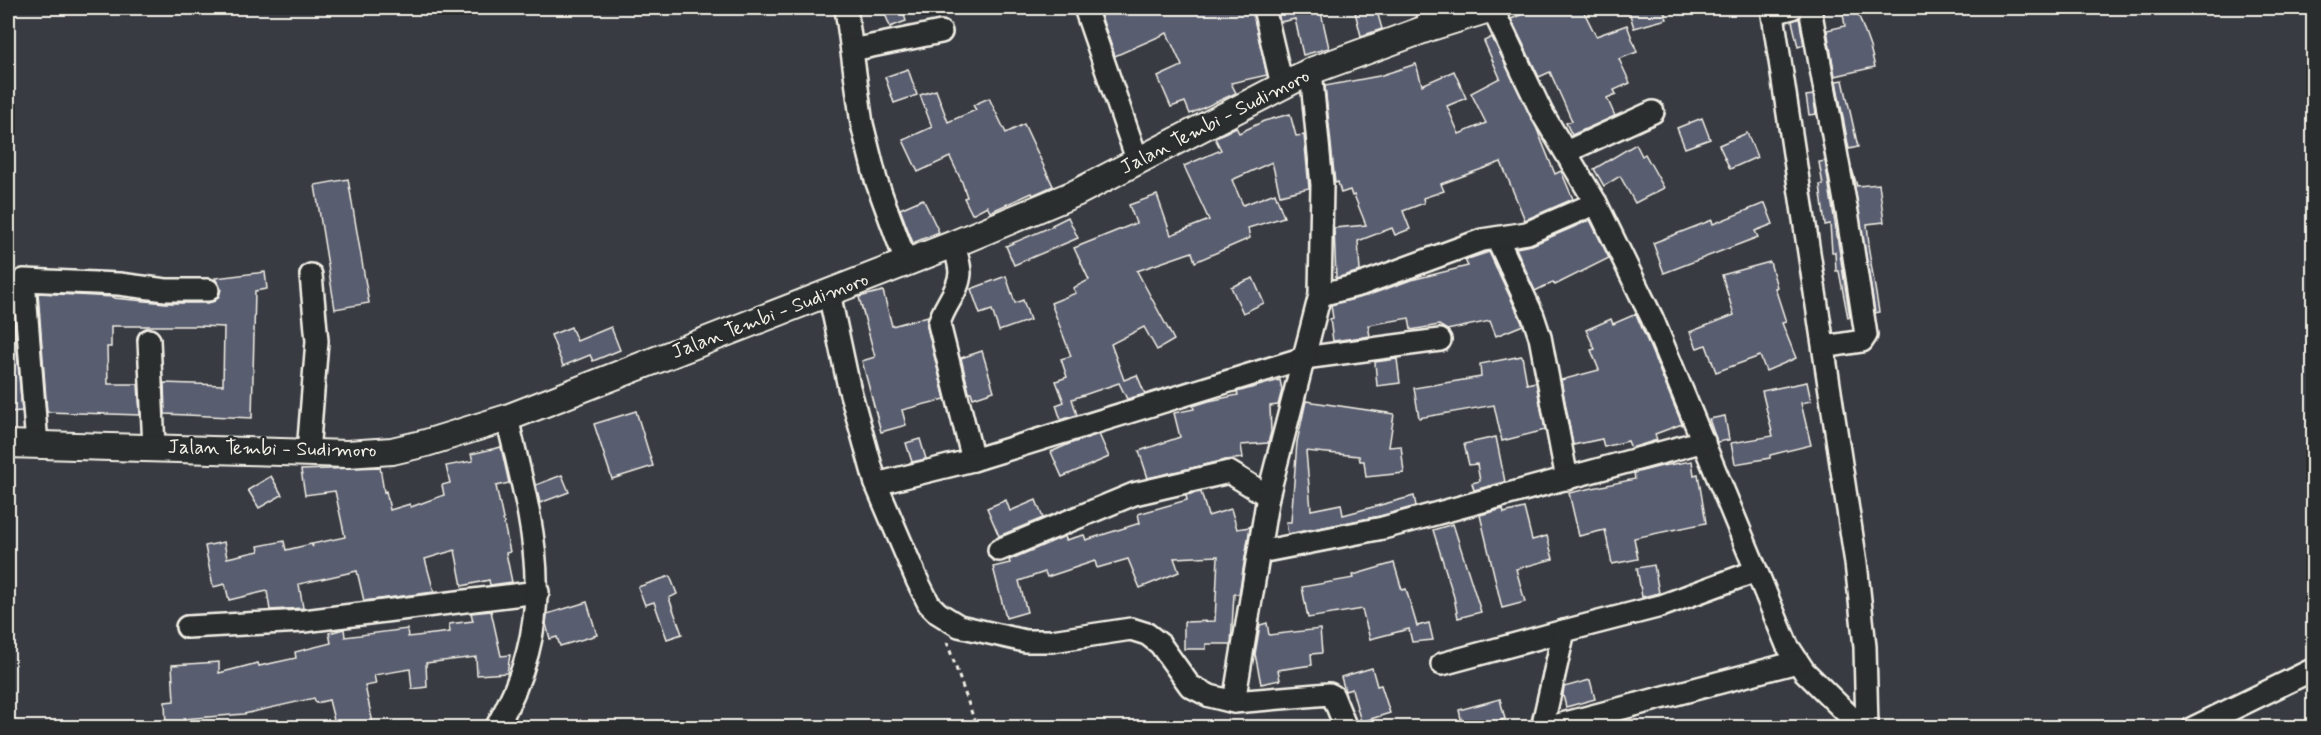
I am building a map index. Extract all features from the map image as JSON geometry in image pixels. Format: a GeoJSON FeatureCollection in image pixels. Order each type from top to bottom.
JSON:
{"type":"FeatureCollection","features":[{"type":"Feature","properties":{"kind":"main road","name":"Jalan Tembi - Sudimoro"},"geometry":{"type":"LineString","coordinates":[[8,444],[347,454],[392,451],[426,443],[507,418],[954,244],[1076,193],[1282,85],[1429,17],[1484,9]]}},
{"type":"Feature","properties":{"kind":"street"},"geometry":{"type":"LineString","coordinates":[[846,8],[862,124],[876,180],[906,262]]}},
{"type":"Feature","properties":{"kind":"street"},"geometry":{"type":"LineString","coordinates":[[1085,8],[1138,162]]}},
{"type":"Feature","properties":{"kind":"street"},"geometry":{"type":"LineString","coordinates":[[1264,8],[1282,85]]}},
{"type":"Feature","properties":{"kind":"street"},"geometry":{"type":"LineString","coordinates":[[1810,8],[1846,207],[1866,335],[1862,341],[1824,347]]}},
{"type":"Feature","properties":{"kind":"street"},"geometry":{"type":"LineString","coordinates":[[1484,9],[1596,203],[1652,318],[1780,631],[1797,662],[1862,728]]}},
{"type":"Feature","properties":{"kind":"street"},"geometry":{"type":"LineString","coordinates":[[1779,9],[1862,614],[1867,728]]}},
{"type":"Feature","properties":{"kind":"street"},"geometry":{"type":"LineString","coordinates":[[852,50],[941,32]]}},
{"type":"Feature","properties":{"kind":"street"},"geometry":{"type":"LineString","coordinates":[[1234,702],[1268,496],[1320,295],[1322,185],[1311,71]]}},
{"type":"Feature","properties":{"kind":"street"},"geometry":{"type":"LineString","coordinates":[[1566,152],[1653,112]]}},
{"type":"Feature","properties":{"kind":"street"},"geometry":{"type":"LineString","coordinates":[[1320,295],[1362,284],[1462,247],[1527,233],[1596,203]]}},
{"type":"Feature","properties":{"kind":"street"},"geometry":{"type":"LineString","coordinates":[[1497,238],[1533,316],[1540,337],[1567,478]]}},
{"type":"Feature","properties":{"kind":"street"},"geometry":{"type":"LineString","coordinates":[[954,244],[959,268],[958,281],[939,324],[973,460]]}},
{"type":"Feature","properties":{"kind":"street"},"geometry":{"type":"LineString","coordinates":[[303,453],[317,341],[311,275]]}},
{"type":"Feature","properties":{"kind":"street"},"geometry":{"type":"LineString","coordinates":[[37,445],[24,280],[118,284],[166,290],[208,290]]}},
{"type":"Feature","properties":{"kind":"street"},"geometry":{"type":"LineString","coordinates":[[829,293],[849,387],[876,484],[929,604],[946,619],[970,629],[1025,641],[1052,641],[1131,629],[1147,634],[1160,644],[1190,686],[1210,696],[1234,702],[1329,694],[1333,696],[1346,728]]}},
{"type":"Feature","properties":{"kind":"street"},"geometry":{"type":"LineString","coordinates":[[149,340],[154,447]]}},
{"type":"Feature","properties":{"kind":"street"},"geometry":{"type":"LineString","coordinates":[[876,484],[973,460],[1304,358],[1440,340]]}},
{"type":"Feature","properties":{"kind":"street"},"geometry":{"type":"LineString","coordinates":[[496,728],[525,662],[532,638],[538,592],[535,546],[530,517],[507,418]]}},
{"type":"Feature","properties":{"kind":"street"},"geometry":{"type":"LineString","coordinates":[[1260,552],[1383,528],[1704,441]]}},
{"type":"Feature","properties":{"kind":"street"},"geometry":{"type":"LineString","coordinates":[[999,550],[1134,494],[1229,472],[1268,496]]}},
{"type":"Feature","properties":{"kind":"street"},"geometry":{"type":"LineString","coordinates":[[1442,664],[1661,606],[1756,571]]}},
{"type":"Feature","properties":{"kind":"street"},"geometry":{"type":"LineString","coordinates":[[187,627],[304,621],[538,592]]}},
{"type":"Feature","properties":{"kind":"street"},"geometry":{"type":"LineString","coordinates":[[1564,631],[1545,728],[1797,662]]}},
{"type":"Feature","properties":{"kind":"street"},"geometry":{"type":"LineString","coordinates":[[2193,728],[2313,669]]}},
{"type":"Feature","properties":{"kind":"path"},"geometry":{"type":"LineString","coordinates":[[945,638],[977,728]]}},
{"type":"Feature","properties":{"kind":"building"},"geometry":{"type":"Polygon","coordinates":[[[883,8],[902,8],[906,21],[890,27],[883,8]]]}},
{"type":"Feature","properties":{"kind":"building"},"geometry":{"type":"Polygon","coordinates":[[[1113,8],[1252,8],[1267,75],[1231,83],[1236,93],[1190,114],[1185,102],[1171,107],[1158,77],[1182,66],[1167,33],[1115,56],[1100,13],[1113,8]]]}},
{"type":"Feature","properties":{"kind":"building"},"geometry":{"type":"Polygon","coordinates":[[[1277,8],[1320,8],[1329,48],[1303,55],[1295,19],[1280,22],[1277,8]]]}},
{"type":"Feature","properties":{"kind":"building"},"geometry":{"type":"Polygon","coordinates":[[[1354,8],[1376,8],[1382,29],[1361,36],[1354,8]]]}},
{"type":"Feature","properties":{"kind":"building"},"geometry":{"type":"Polygon","coordinates":[[[1537,8],[1582,8],[1596,36],[1627,25],[1637,52],[1619,59],[1630,83],[1614,90],[1616,94],[1607,98],[1615,116],[1572,135],[1566,123],[1572,121],[1550,72],[1539,77],[1511,19],[1537,8]]]}},
{"type":"Feature","properties":{"kind":"building"},"geometry":{"type":"Polygon","coordinates":[[[1628,8],[1663,8],[1667,19],[1634,28],[1628,8]]]}},
{"type":"Feature","properties":{"kind":"building"},"geometry":{"type":"Polygon","coordinates":[[[1842,8],[1856,8],[1875,67],[1835,76],[1827,30],[1845,26],[1842,8]]]}},
{"type":"Feature","properties":{"kind":"building"},"geometry":{"type":"Polygon","coordinates":[[[1799,18],[1804,45],[1798,47],[1792,21],[1799,18]]]}},
{"type":"Feature","properties":{"kind":"building"},"geometry":{"type":"Polygon","coordinates":[[[1492,37],[1536,127],[1555,174],[1561,171],[1573,199],[1525,220],[1501,162],[1441,184],[1444,191],[1423,198],[1424,203],[1403,211],[1410,229],[1395,235],[1392,228],[1358,241],[1360,271],[1336,278],[1334,228],[1366,225],[1354,195],[1352,196],[1350,190],[1341,193],[1338,182],[1335,183],[1325,86],[1379,76],[1416,64],[1422,85],[1454,71],[1466,98],[1447,106],[1459,134],[1486,123],[1471,93],[1500,78],[1484,41],[1492,37]]]}},
{"type":"Feature","properties":{"kind":"building"},"geometry":{"type":"Polygon","coordinates":[[[908,69],[917,95],[894,103],[885,77],[908,69]]]}},
{"type":"Feature","properties":{"kind":"building"},"geometry":{"type":"Polygon","coordinates":[[[1843,80],[1858,147],[1849,149],[1836,81],[1843,80]]]}},
{"type":"Feature","properties":{"kind":"building"},"geometry":{"type":"Polygon","coordinates":[[[936,90],[948,122],[976,110],[973,105],[989,98],[1006,133],[1024,124],[1053,186],[990,212],[987,206],[972,214],[964,198],[967,197],[962,182],[950,157],[918,172],[903,140],[932,127],[920,95],[936,90]]]}},
{"type":"Feature","properties":{"kind":"building"},"geometry":{"type":"Polygon","coordinates":[[[1813,95],[1816,114],[1809,115],[1806,96],[1813,95]]]}},
{"type":"Feature","properties":{"kind":"building"},"geometry":{"type":"Polygon","coordinates":[[[1290,114],[1296,136],[1304,135],[1309,188],[1280,195],[1272,162],[1232,180],[1243,205],[1275,193],[1284,217],[1248,228],[1250,238],[1195,262],[1192,252],[1137,271],[1174,340],[1157,350],[1144,327],[1111,344],[1124,380],[1137,375],[1145,394],[1127,399],[1119,383],[1072,399],[1077,415],[1061,420],[1056,405],[1064,402],[1056,381],[1067,377],[1061,359],[1071,356],[1051,303],[1076,293],[1073,288],[1089,280],[1074,248],[1136,223],[1129,205],[1157,195],[1171,235],[1209,220],[1184,166],[1221,150],[1215,138],[1236,127],[1239,133],[1264,121],[1290,114]]]}},
{"type":"Feature","properties":{"kind":"building"},"geometry":{"type":"Polygon","coordinates":[[[1702,118],[1710,139],[1685,148],[1677,128],[1702,118]]]}},
{"type":"Feature","properties":{"kind":"building"},"geometry":{"type":"Polygon","coordinates":[[[1747,133],[1757,157],[1730,169],[1719,145],[1747,133]]]}},
{"type":"Feature","properties":{"kind":"building"},"geometry":{"type":"Polygon","coordinates":[[[1636,144],[1642,156],[1645,154],[1664,188],[1635,203],[1620,176],[1604,186],[1594,169],[1636,144]]]}},
{"type":"Feature","properties":{"kind":"building"},"geometry":{"type":"Polygon","coordinates":[[[1825,161],[1850,317],[1848,318],[1839,271],[1836,271],[1835,252],[1832,252],[1830,224],[1825,225],[1820,185],[1823,185],[1819,162],[1825,161]]]}},
{"type":"Feature","properties":{"kind":"building"},"geometry":{"type":"Polygon","coordinates":[[[1852,169],[1857,186],[1879,184],[1884,222],[1867,224],[1868,245],[1879,312],[1875,313],[1852,169]]]}},
{"type":"Feature","properties":{"kind":"building"},"geometry":{"type":"Polygon","coordinates":[[[348,179],[369,303],[335,309],[315,185],[348,179]]]}},
{"type":"Feature","properties":{"kind":"building"},"geometry":{"type":"Polygon","coordinates":[[[923,199],[939,232],[913,243],[900,209],[923,199]]]}},
{"type":"Feature","properties":{"kind":"building"},"geometry":{"type":"Polygon","coordinates":[[[1765,203],[1773,224],[1755,231],[1758,237],[1664,273],[1653,243],[1712,220],[1713,224],[1765,203]]]}},
{"type":"Feature","properties":{"kind":"building"},"geometry":{"type":"Polygon","coordinates":[[[1068,217],[1078,238],[1014,265],[1006,246],[1068,217]]]}},
{"type":"Feature","properties":{"kind":"building"},"geometry":{"type":"Polygon","coordinates":[[[1590,220],[1609,258],[1555,285],[1553,282],[1535,291],[1516,248],[1532,245],[1590,220]]]}},
{"type":"Feature","properties":{"kind":"building"},"geometry":{"type":"Polygon","coordinates":[[[1489,252],[1523,325],[1496,336],[1490,321],[1447,330],[1439,325],[1411,330],[1409,318],[1368,325],[1370,336],[1333,341],[1331,305],[1366,296],[1411,280],[1468,266],[1465,260],[1489,252]]]}},
{"type":"Feature","properties":{"kind":"building"},"geometry":{"type":"Polygon","coordinates":[[[1770,262],[1777,287],[1775,288],[1786,322],[1782,323],[1796,358],[1766,371],[1760,356],[1716,372],[1706,345],[1697,348],[1690,332],[1734,315],[1722,275],[1770,262]]]}},
{"type":"Feature","properties":{"kind":"building"},"geometry":{"type":"Polygon","coordinates":[[[265,272],[267,289],[255,291],[252,418],[165,414],[164,383],[223,385],[224,327],[199,326],[111,326],[111,347],[107,347],[108,384],[138,384],[140,415],[47,412],[38,293],[114,297],[166,303],[208,303],[215,301],[221,289],[215,278],[265,272]]]}},
{"type":"Feature","properties":{"kind":"building"},"geometry":{"type":"Polygon","coordinates":[[[1006,276],[1015,303],[1023,300],[1030,320],[999,331],[992,310],[980,314],[971,289],[1006,276]]]}},
{"type":"Feature","properties":{"kind":"building"},"geometry":{"type":"Polygon","coordinates":[[[1253,278],[1264,303],[1243,313],[1231,287],[1253,278]]]}},
{"type":"Feature","properties":{"kind":"building"},"geometry":{"type":"Polygon","coordinates":[[[883,291],[892,326],[928,316],[927,327],[945,399],[902,410],[906,425],[881,432],[862,361],[875,357],[859,297],[883,291]]]}},
{"type":"Feature","properties":{"kind":"building"},"geometry":{"type":"Polygon","coordinates":[[[12,293],[22,411],[8,412],[8,294],[12,293]]]}},
{"type":"Feature","properties":{"kind":"building"},"geometry":{"type":"Polygon","coordinates":[[[1636,314],[1682,424],[1655,434],[1657,440],[1631,448],[1628,441],[1604,447],[1602,439],[1573,445],[1561,380],[1599,370],[1591,350],[1595,349],[1586,330],[1611,319],[1613,324],[1636,314]]]}},
{"type":"Feature","properties":{"kind":"building"},"geometry":{"type":"Polygon","coordinates":[[[571,327],[577,341],[611,327],[620,350],[593,361],[590,355],[563,366],[551,335],[571,327]]]}},
{"type":"Feature","properties":{"kind":"building"},"geometry":{"type":"Polygon","coordinates":[[[982,351],[994,391],[973,398],[969,392],[961,358],[982,351]]]}},
{"type":"Feature","properties":{"kind":"building"},"geometry":{"type":"Polygon","coordinates":[[[1522,356],[1527,384],[1536,382],[1545,430],[1502,441],[1494,405],[1419,418],[1414,388],[1481,377],[1480,364],[1522,356]]]}},
{"type":"Feature","properties":{"kind":"building"},"geometry":{"type":"Polygon","coordinates":[[[1397,359],[1400,383],[1377,386],[1375,362],[1397,359]]]}},
{"type":"Feature","properties":{"kind":"building"},"geometry":{"type":"Polygon","coordinates":[[[1280,380],[1282,390],[1278,405],[1270,406],[1271,432],[1268,443],[1241,445],[1243,458],[1148,478],[1139,451],[1180,437],[1174,413],[1194,409],[1193,406],[1238,395],[1237,392],[1280,380]]]}},
{"type":"Feature","properties":{"kind":"building"},"geometry":{"type":"Polygon","coordinates":[[[1807,382],[1811,401],[1801,403],[1811,445],[1770,455],[1770,458],[1735,464],[1731,443],[1773,436],[1762,391],[1807,382]]]}},
{"type":"Feature","properties":{"kind":"building"},"geometry":{"type":"Polygon","coordinates":[[[1306,401],[1394,414],[1389,447],[1401,446],[1404,473],[1366,477],[1364,461],[1360,461],[1359,456],[1306,451],[1311,510],[1341,504],[1343,515],[1414,496],[1416,506],[1380,516],[1288,534],[1286,522],[1291,522],[1297,442],[1306,401]]]}},
{"type":"Feature","properties":{"kind":"building"},"geometry":{"type":"Polygon","coordinates":[[[636,411],[653,466],[612,479],[594,424],[636,411]]]}},
{"type":"Feature","properties":{"kind":"building"},"geometry":{"type":"Polygon","coordinates":[[[1725,416],[1729,440],[1717,442],[1709,419],[1725,416]]]}},
{"type":"Feature","properties":{"kind":"building"},"geometry":{"type":"Polygon","coordinates":[[[1099,434],[1109,457],[1062,477],[1051,452],[1099,434]]]}},
{"type":"Feature","properties":{"kind":"building"},"geometry":{"type":"Polygon","coordinates":[[[1496,437],[1505,482],[1474,490],[1472,483],[1480,481],[1477,464],[1469,465],[1464,444],[1496,437]]]}},
{"type":"Feature","properties":{"kind":"building"},"geometry":{"type":"Polygon","coordinates":[[[920,439],[926,459],[912,462],[906,443],[920,439]]]}},
{"type":"Feature","properties":{"kind":"building"},"geometry":{"type":"Polygon","coordinates":[[[501,447],[509,483],[496,486],[510,552],[506,553],[512,582],[490,585],[489,580],[462,586],[455,550],[425,559],[434,592],[364,601],[357,571],[299,584],[303,608],[270,610],[267,591],[229,600],[225,584],[213,587],[205,546],[224,542],[227,558],[259,551],[258,546],[284,541],[286,550],[311,544],[313,547],[312,544],[345,537],[335,491],[305,495],[301,470],[380,467],[390,510],[410,504],[411,507],[444,495],[442,485],[450,483],[446,466],[473,461],[471,454],[501,447]]]}},
{"type":"Feature","properties":{"kind":"building"},"geometry":{"type":"Polygon","coordinates":[[[1692,461],[1694,475],[1698,474],[1706,523],[1634,538],[1638,559],[1612,564],[1605,530],[1579,536],[1569,493],[1635,479],[1634,473],[1692,461]]]}},
{"type":"Feature","properties":{"kind":"building"},"geometry":{"type":"Polygon","coordinates":[[[562,475],[569,492],[540,503],[536,485],[562,475]]]}},
{"type":"Feature","properties":{"kind":"building"},"geometry":{"type":"Polygon","coordinates":[[[271,476],[282,495],[259,508],[248,490],[271,476]]]}},
{"type":"Feature","properties":{"kind":"building"},"geometry":{"type":"Polygon","coordinates":[[[1201,492],[1208,516],[1231,509],[1237,529],[1250,527],[1239,594],[1234,594],[1231,644],[1206,644],[1206,649],[1184,649],[1184,622],[1215,621],[1218,556],[1174,558],[1179,572],[1140,588],[1128,559],[1097,568],[1095,561],[1047,577],[1045,572],[1019,581],[1027,612],[1006,618],[993,567],[1010,563],[1009,560],[1065,536],[1066,540],[1084,535],[1086,540],[1140,523],[1138,514],[1187,500],[1186,495],[1201,492]]]}},
{"type":"Feature","properties":{"kind":"building"},"geometry":{"type":"Polygon","coordinates":[[[1006,500],[1010,511],[1036,500],[1043,518],[999,536],[987,508],[1006,500]]]}},
{"type":"Feature","properties":{"kind":"building"},"geometry":{"type":"Polygon","coordinates":[[[1524,508],[1532,540],[1547,536],[1553,559],[1516,569],[1525,602],[1502,608],[1480,515],[1503,509],[1504,513],[1524,508]]]}},
{"type":"Feature","properties":{"kind":"building"},"geometry":{"type":"Polygon","coordinates":[[[1453,524],[1481,612],[1458,618],[1454,597],[1433,530],[1453,524]]]}},
{"type":"Feature","properties":{"kind":"building"},"geometry":{"type":"Polygon","coordinates":[[[1394,563],[1402,590],[1406,589],[1417,626],[1429,623],[1433,640],[1412,642],[1409,629],[1370,639],[1362,609],[1308,618],[1302,587],[1354,578],[1353,575],[1394,563]]]}},
{"type":"Feature","properties":{"kind":"building"},"geometry":{"type":"Polygon","coordinates":[[[1654,565],[1659,593],[1642,597],[1637,568],[1654,565]]]}},
{"type":"Feature","properties":{"kind":"building"},"geometry":{"type":"Polygon","coordinates":[[[670,576],[677,594],[669,598],[682,634],[667,639],[654,602],[645,605],[638,587],[670,576]]]}},
{"type":"Feature","properties":{"kind":"building"},"geometry":{"type":"Polygon","coordinates":[[[587,602],[597,635],[560,646],[557,637],[550,639],[546,624],[547,614],[587,602]]]}},
{"type":"Feature","properties":{"kind":"building"},"geometry":{"type":"Polygon","coordinates":[[[491,611],[501,656],[510,655],[507,673],[477,675],[476,657],[426,663],[427,687],[412,689],[410,669],[374,675],[376,684],[365,686],[374,728],[336,728],[329,700],[316,703],[314,698],[244,714],[184,719],[185,726],[166,727],[165,702],[174,701],[172,665],[219,662],[219,673],[258,663],[259,666],[296,658],[295,652],[331,643],[329,633],[344,629],[345,637],[407,629],[408,637],[450,632],[449,624],[473,621],[471,613],[491,611]]]}},
{"type":"Feature","properties":{"kind":"building"},"geometry":{"type":"Polygon","coordinates":[[[1267,623],[1269,635],[1320,629],[1322,653],[1311,654],[1312,665],[1278,670],[1280,680],[1261,684],[1255,654],[1260,625],[1267,623]]]}},
{"type":"Feature","properties":{"kind":"building"},"geometry":{"type":"Polygon","coordinates":[[[1372,668],[1377,686],[1381,685],[1390,713],[1361,722],[1352,689],[1345,691],[1341,677],[1372,668]]]}},
{"type":"Feature","properties":{"kind":"building"},"geometry":{"type":"Polygon","coordinates":[[[1590,680],[1595,699],[1566,707],[1564,687],[1590,680]]]}},
{"type":"Feature","properties":{"kind":"building"},"geometry":{"type":"Polygon","coordinates":[[[1500,699],[1505,719],[1475,728],[1463,728],[1459,710],[1500,699]]]}}]}
